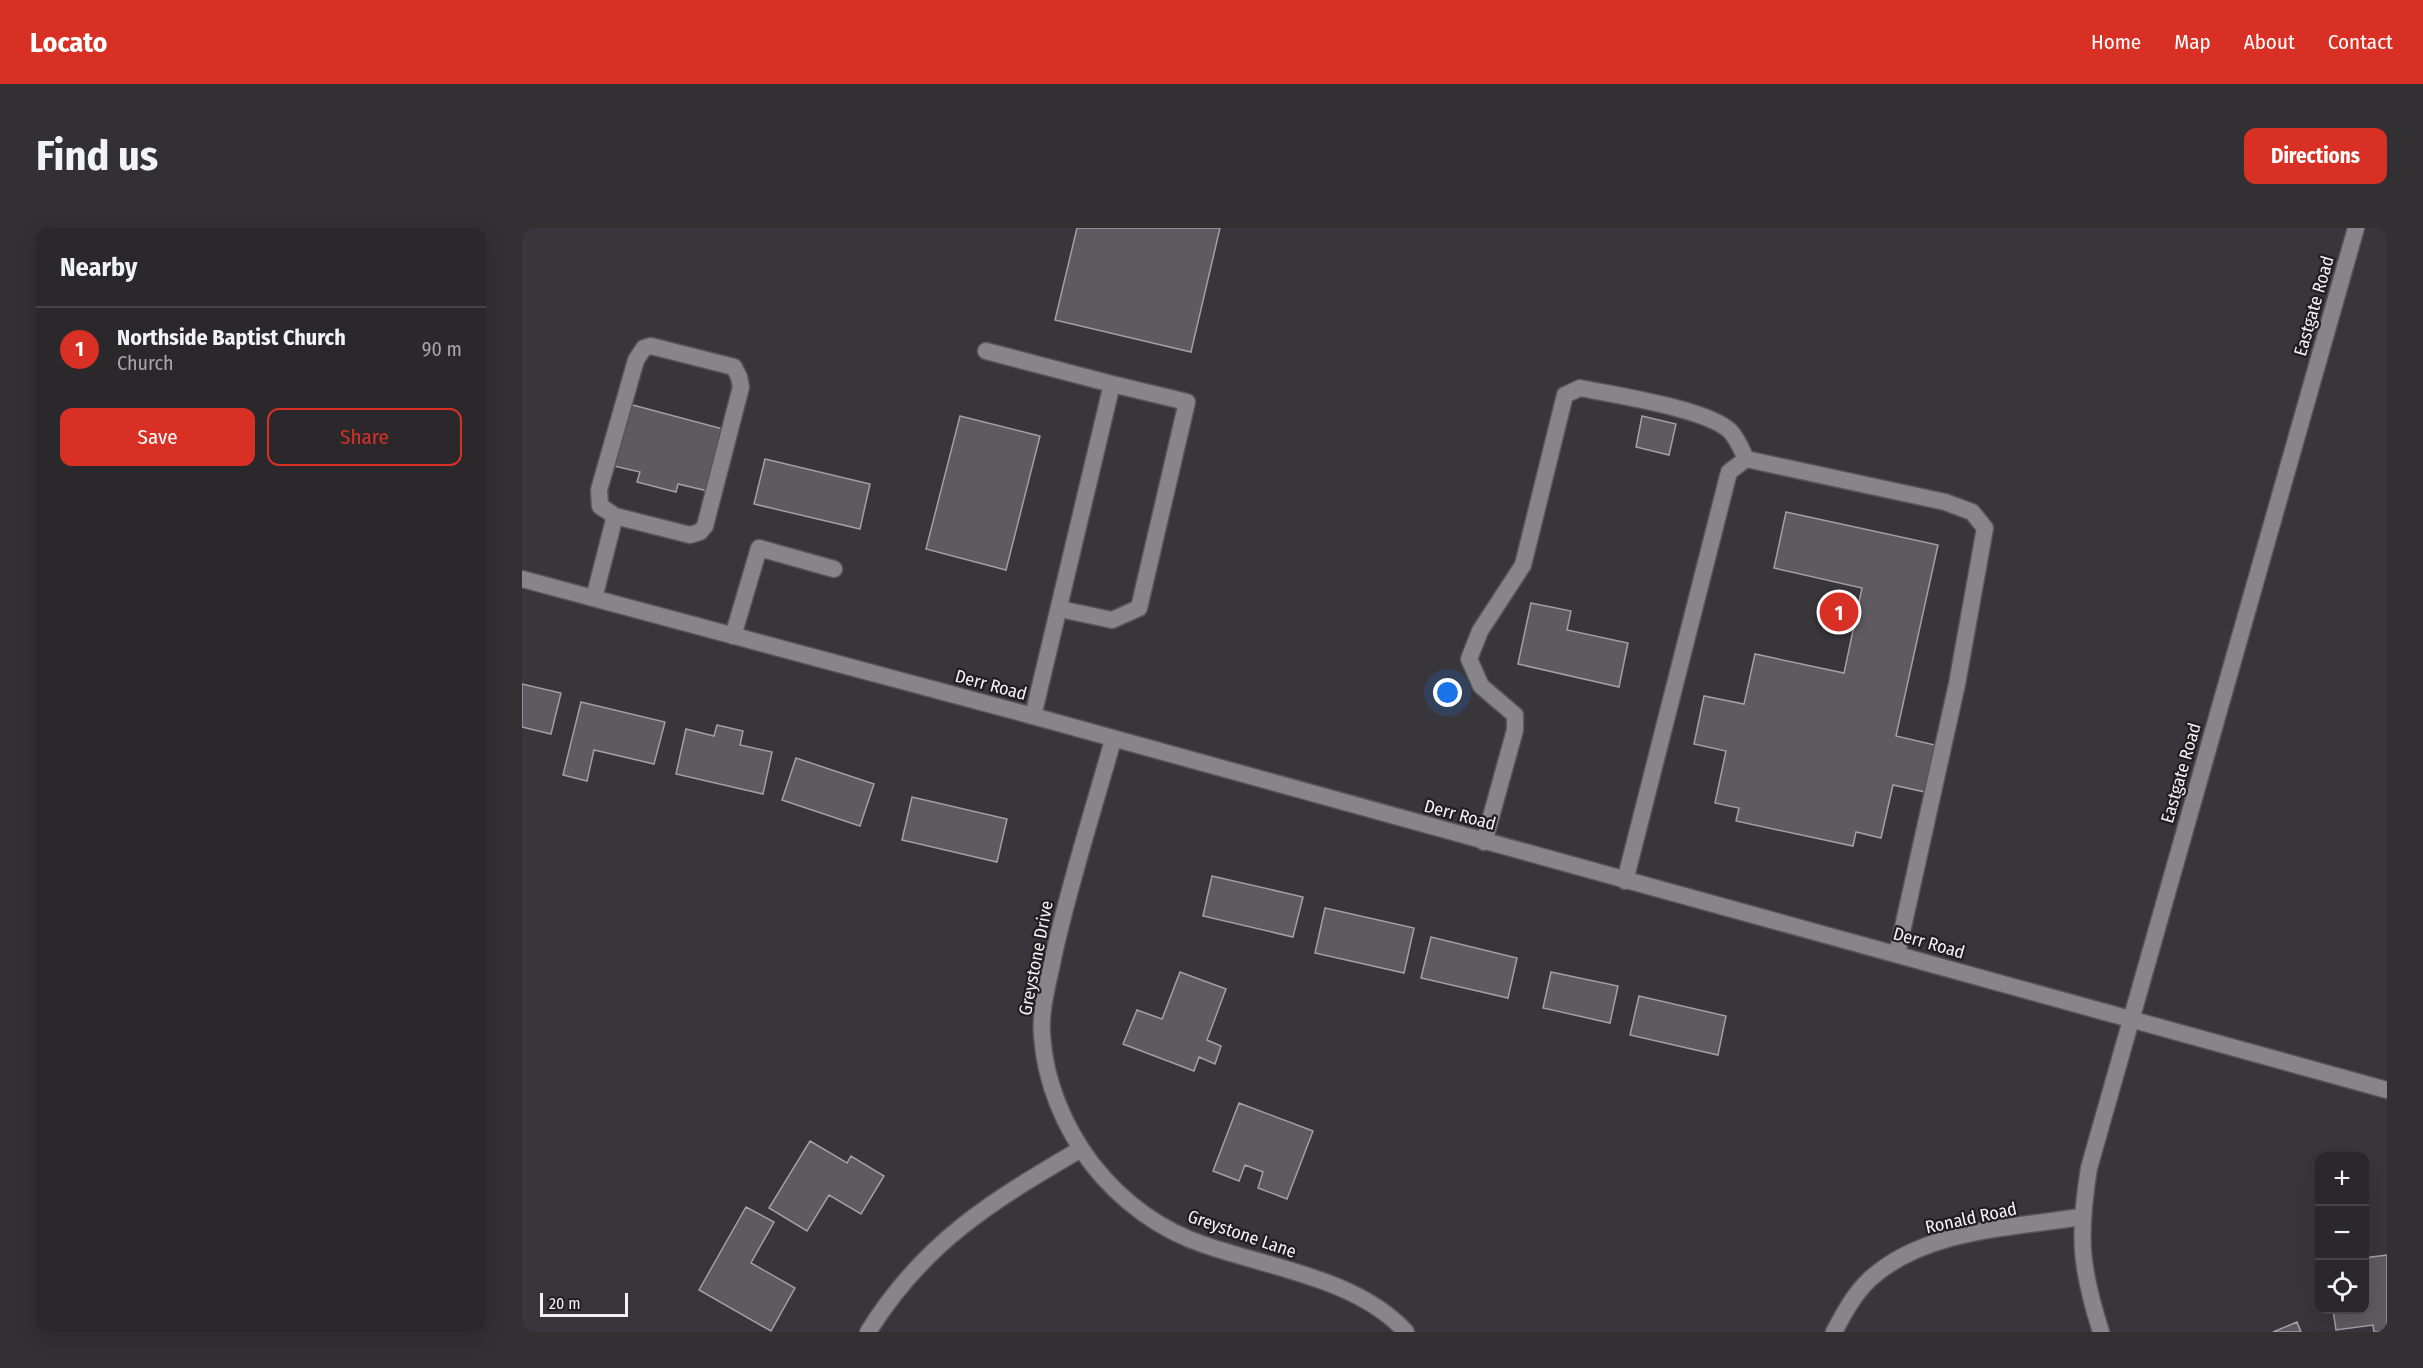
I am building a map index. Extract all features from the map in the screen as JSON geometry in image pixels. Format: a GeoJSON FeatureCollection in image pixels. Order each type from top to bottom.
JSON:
{"type":"FeatureCollection","features":[{"type":"Feature","properties":{"kind":"street","name":"Eastgate Road"},"geometry":{"type":"LineString","coordinates":[[2101,1332],[2089,1296],[2082,1257],[2081,1217],[2089,1168],[2356,228]]}},
{"type":"Feature","properties":{"kind":"street"},"geometry":{"type":"LineString","coordinates":[[651,346],[734,368],[741,387],[709,519],[700,532],[690,535],[615,516],[600,506],[599,490],[636,360],[644,348],[651,346]]}},
{"type":"Feature","properties":{"kind":"street"},"geometry":{"type":"LineString","coordinates":[[986,351],[1187,402],[1139,608],[1112,621],[1060,609]]}},
{"type":"Feature","properties":{"kind":"street"},"geometry":{"type":"LineString","coordinates":[[1033,716],[1112,384]]}},
{"type":"Feature","properties":{"kind":"street"},"geometry":{"type":"LineString","coordinates":[[1484,842],[1515,730],[1515,715],[1481,686],[1469,659],[1480,631],[1522,566],[1565,395],[1580,388],[1680,410],[1717,422],[1731,432],[1746,459],[1945,502],[1972,512],[1985,528],[1957,684],[1897,954]]}},
{"type":"Feature","properties":{"kind":"street"},"geometry":{"type":"LineString","coordinates":[[1625,881],[1729,472],[1746,459]]}},
{"type":"Feature","properties":{"kind":"street"},"geometry":{"type":"LineString","coordinates":[[594,598],[615,516]]}},
{"type":"Feature","properties":{"kind":"street"},"geometry":{"type":"LineString","coordinates":[[734,636],[759,548],[834,569]]}},
{"type":"Feature","properties":{"kind":"street","name":"Derr Road"},"geometry":{"type":"LineString","coordinates":[[522,579],[1033,716],[1113,740],[2387,1090]]}},
{"type":"Feature","properties":{"kind":"street","name":"Greystone Drive"},"geometry":{"type":"LineString","coordinates":[[1081,1149],[1047,1074],[1042,1033],[1045,998],[1060,926],[1113,740]]}},
{"type":"Feature","properties":{"kind":"street"},"geometry":{"type":"LineString","coordinates":[[868,1332],[914,1269],[956,1228],[1003,1195],[1081,1149]]}},
{"type":"Feature","properties":{"kind":"street","name":"Greystone Lane"},"geometry":{"type":"LineString","coordinates":[[1081,1149],[1106,1181],[1132,1206],[1160,1225],[1202,1244],[1343,1289],[1372,1302],[1392,1317],[1406,1332]]}},
{"type":"Feature","properties":{"kind":"street","name":"Ronald Road"},"geometry":{"type":"LineString","coordinates":[[1834,1332],[1849,1303],[1863,1287],[1899,1258],[1927,1246],[1970,1234],[2081,1217]]}},
{"type":"Feature","properties":{"kind":"building"},"geometry":{"type":"Polygon","coordinates":[[[1077,228],[1220,228],[1191,352],[1055,320],[1077,228]]]}},
{"type":"Feature","properties":{"kind":"building"},"geometry":{"type":"Polygon","coordinates":[[[629,404],[723,429],[708,491],[678,484],[676,492],[637,482],[640,472],[614,466],[629,404]]]}},
{"type":"Feature","properties":{"kind":"building"},"geometry":{"type":"Polygon","coordinates":[[[960,416],[1040,436],[1006,570],[926,549],[960,416]]]}},
{"type":"Feature","properties":{"kind":"building"},"geometry":{"type":"Polygon","coordinates":[[[1642,416],[1676,424],[1669,455],[1636,447],[1642,416]]]}},
{"type":"Feature","properties":{"kind":"building"},"geometry":{"type":"Polygon","coordinates":[[[765,459],[870,484],[860,529],[754,504],[765,459]]]}},
{"type":"Feature","properties":{"kind":"building"},"geometry":{"type":"Polygon","coordinates":[[[1786,512],[1938,545],[1896,736],[1935,745],[1925,792],[1893,785],[1881,838],[1856,832],[1853,846],[1736,821],[1739,808],[1715,803],[1726,751],[1694,744],[1704,696],[1744,704],[1755,654],[1844,673],[1862,588],[1774,568],[1786,512]]]}},
{"type":"Feature","properties":{"kind":"building"},"geometry":{"type":"Polygon","coordinates":[[[1531,603],[1571,611],[1567,630],[1628,643],[1619,687],[1518,664],[1531,603]]]}},
{"type":"Feature","properties":{"kind":"building"},"geometry":{"type":"Polygon","coordinates":[[[522,684],[561,693],[551,734],[522,727],[522,684]]]}},
{"type":"Feature","properties":{"kind":"building"},"geometry":{"type":"Polygon","coordinates":[[[581,702],[665,722],[654,764],[594,750],[587,781],[563,775],[581,702]]]}},
{"type":"Feature","properties":{"kind":"building"},"geometry":{"type":"Polygon","coordinates":[[[717,725],[743,731],[740,745],[772,752],[763,794],[676,774],[686,729],[714,736],[717,725]]]}},
{"type":"Feature","properties":{"kind":"building"},"geometry":{"type":"Polygon","coordinates":[[[796,758],[874,784],[860,826],[782,800],[796,758]]]}},
{"type":"Feature","properties":{"kind":"building"},"geometry":{"type":"Polygon","coordinates":[[[912,797],[1007,819],[997,862],[902,840],[912,797]]]}},
{"type":"Feature","properties":{"kind":"building"},"geometry":{"type":"Polygon","coordinates":[[[1212,876],[1303,897],[1293,937],[1203,916],[1212,876]]]}},
{"type":"Feature","properties":{"kind":"building"},"geometry":{"type":"Polygon","coordinates":[[[1325,908],[1414,928],[1404,973],[1315,953],[1325,908]]]}},
{"type":"Feature","properties":{"kind":"building"},"geometry":{"type":"Polygon","coordinates":[[[1431,937],[1517,958],[1508,998],[1421,978],[1431,937]]]}},
{"type":"Feature","properties":{"kind":"building"},"geometry":{"type":"Polygon","coordinates":[[[1180,972],[1226,989],[1207,1040],[1221,1046],[1215,1064],[1199,1057],[1194,1071],[1123,1044],[1137,1010],[1162,1019],[1180,972]]]}},
{"type":"Feature","properties":{"kind":"building"},"geometry":{"type":"Polygon","coordinates":[[[1551,972],[1618,986],[1610,1023],[1543,1008],[1551,972]]]}},
{"type":"Feature","properties":{"kind":"building"},"geometry":{"type":"Polygon","coordinates":[[[1639,996],[1726,1016],[1718,1055],[1630,1035],[1639,996]]]}},
{"type":"Feature","properties":{"kind":"building"},"geometry":{"type":"Polygon","coordinates":[[[1239,1103],[1313,1131],[1287,1199],[1258,1188],[1263,1172],[1245,1165],[1239,1181],[1213,1171],[1239,1103]]]}},
{"type":"Feature","properties":{"kind":"building"},"geometry":{"type":"Polygon","coordinates":[[[810,1141],[847,1163],[851,1156],[884,1176],[861,1214],[829,1195],[807,1231],[769,1208],[810,1141]]]}},
{"type":"Feature","properties":{"kind":"building"},"geometry":{"type":"Polygon","coordinates":[[[746,1207],[774,1222],[751,1263],[795,1288],[771,1331],[699,1290],[746,1207]]]}},
{"type":"Feature","properties":{"kind":"building"},"geometry":{"type":"Polygon","coordinates":[[[2387,1255],[2387,1332],[2374,1332],[2373,1325],[2336,1330],[2334,1314],[2369,1314],[2369,1257],[2387,1255]]]}},
{"type":"Feature","properties":{"kind":"building"},"geometry":{"type":"Polygon","coordinates":[[[2297,1322],[2301,1332],[2273,1332],[2297,1322]]]}},
{"type":"Feature","properties":{"kind":"place","name":"Northside Baptist Church"},"geometry":{"type":"Point","coordinates":[1839,612]}}]}
